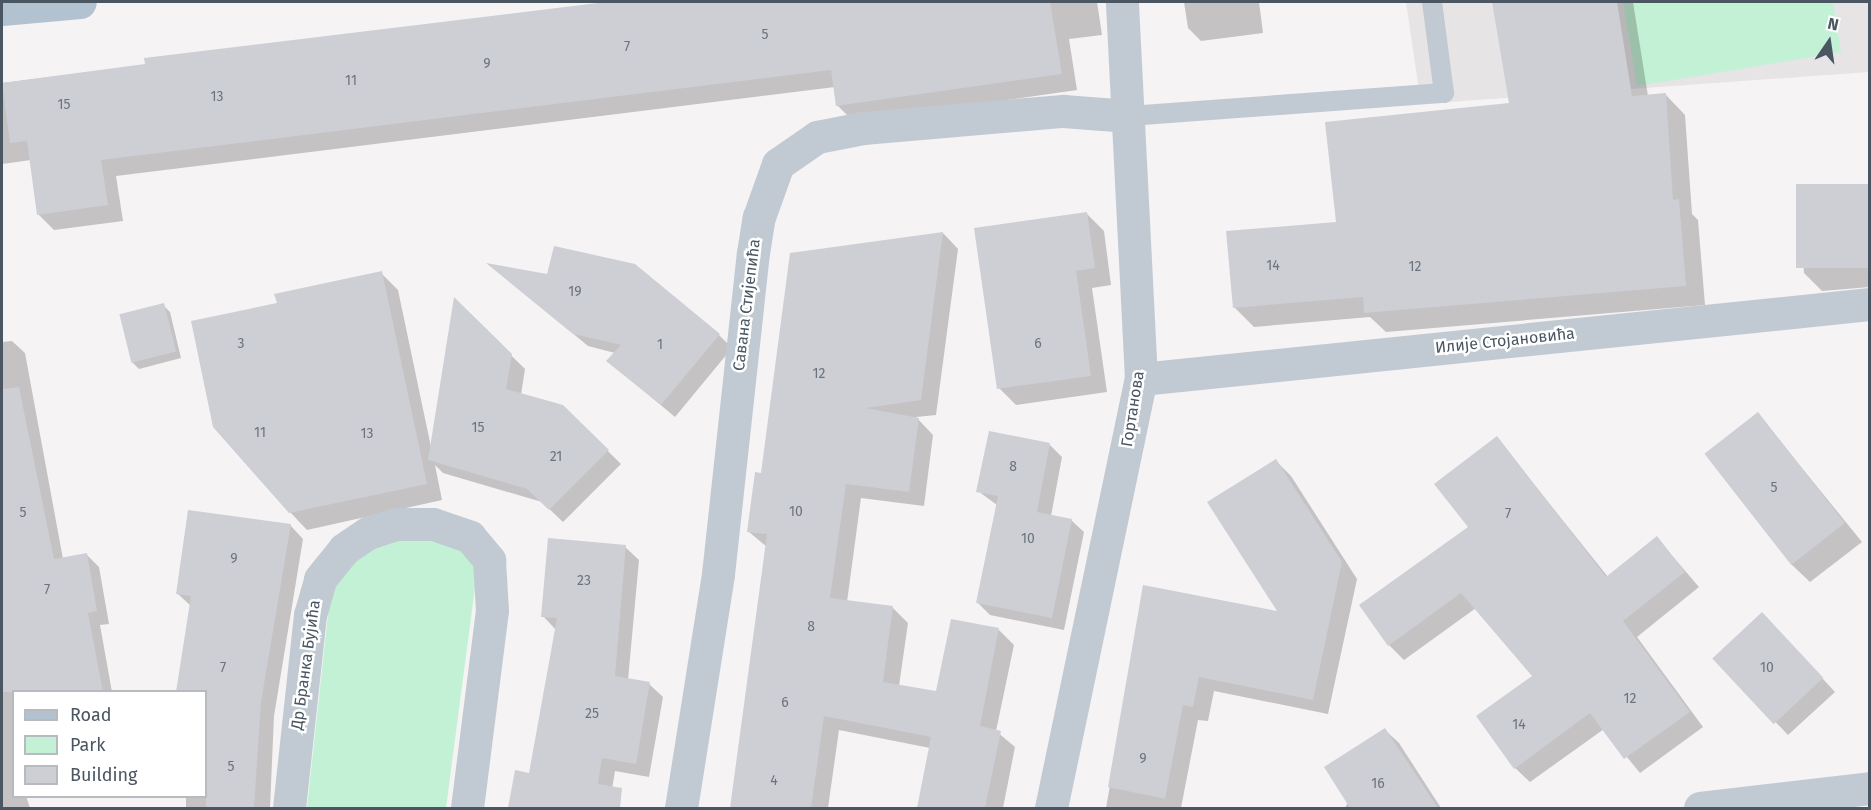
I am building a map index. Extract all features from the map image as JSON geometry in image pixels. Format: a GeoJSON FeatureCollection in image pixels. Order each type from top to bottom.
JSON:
{"type":"FeatureCollection","features":[{"type":"Feature","properties":{"kind":"main road"},"geometry":{"type":"LineString","coordinates":[[2,9],[80,2]]}},
{"type":"Feature","properties":{"kind":"street","name":"Гортанова"},"geometry":{"type":"LineString","coordinates":[[1051,808],[1141,379],[1122,2]]}},
{"type":"Feature","properties":{"kind":"street","name":"Савана Стијепића"},"geometry":{"type":"LineString","coordinates":[[681,808],[718,574],[753,253],[759,217],[778,164],[817,137],[863,128],[1063,111],[1129,116]]}},
{"type":"Feature","properties":{"kind":"street","name":"Илије Стојановића"},"geometry":{"type":"LineString","coordinates":[[1141,379],[1869,304]]}},
{"type":"Feature","properties":{"kind":"street","name":"Др Бранка Бујића"},"geometry":{"type":"LineString","coordinates":[[289,808],[310,615],[320,579],[344,549],[368,533],[396,524],[433,524],[470,537],[489,560],[492,610],[467,808]]}},
{"type":"Feature","properties":{"kind":"street"},"geometry":{"type":"LineString","coordinates":[[1700,808],[1869,788]]}},
{"type":"Feature","properties":{"kind":"lane"},"geometry":{"type":"LineString","coordinates":[[1129,116],[1444,93],[1432,2]]}},
{"type":"Feature","properties":{"kind":"shaded area"},"geometry":{"type":"Polygon","coordinates":[[[1406,2],[1869,2],[1869,72],[1421,104],[1406,2]]]}},
{"type":"Feature","properties":{"kind":"green space"},"geometry":{"type":"Polygon","coordinates":[[[1623,2],[1833,2],[1841,52],[1637,86],[1623,2]]]}},
{"type":"Feature","properties":{"kind":"green space"},"geometry":{"type":"Polygon","coordinates":[[[414,537],[462,548],[477,572],[446,808],[307,808],[330,596],[338,577],[371,546],[414,537]]]}},
{"type":"Feature","properties":{"kind":"building"},"geometry":{"type":"Polygon","coordinates":[[[606,2],[1050,2],[1062,74],[836,106],[831,70],[101,160],[108,205],[37,215],[27,141],[10,143],[2,83],[145,64],[144,58],[606,2]]]}},
{"type":"Feature","properties":{"kind":"building"},"geometry":{"type":"Polygon","coordinates":[[[1492,2],[1617,2],[1632,96],[1666,93],[1673,200],[1679,199],[1686,286],[1364,313],[1363,297],[1233,308],[1226,231],[1336,222],[1325,122],[1509,103],[1492,2]]]}},
{"type":"Feature","properties":{"kind":"building"},"geometry":{"type":"Polygon","coordinates":[[[1796,184],[1869,184],[1869,268],[1796,268],[1796,184]]]}},
{"type":"Feature","properties":{"kind":"building"},"geometry":{"type":"Polygon","coordinates":[[[1087,212],[1095,268],[1076,271],[1091,376],[997,389],[974,228],[1087,212]]]}},
{"type":"Feature","properties":{"kind":"building"},"geometry":{"type":"Polygon","coordinates":[[[943,232],[921,400],[866,408],[919,418],[909,492],[846,484],[830,598],[893,606],[883,682],[936,691],[951,619],[999,628],[980,726],[1001,731],[985,808],[917,808],[931,737],[824,716],[811,808],[730,808],[767,534],[747,532],[755,472],[761,473],[790,253],[943,232]]]}},
{"type":"Feature","properties":{"kind":"building"},"geometry":{"type":"Polygon","coordinates":[[[554,246],[635,264],[720,334],[661,405],[606,361],[621,345],[573,334],[486,263],[547,274],[554,246]]]}},
{"type":"Feature","properties":{"kind":"building"},"geometry":{"type":"Polygon","coordinates":[[[382,271],[427,484],[289,513],[213,427],[191,321],[277,303],[274,294],[382,271]]]}},
{"type":"Feature","properties":{"kind":"building"},"geometry":{"type":"Polygon","coordinates":[[[454,297],[512,354],[506,389],[563,405],[609,450],[549,510],[527,489],[428,460],[454,297]]]}},
{"type":"Feature","properties":{"kind":"building"},"geometry":{"type":"Polygon","coordinates":[[[164,303],[176,352],[131,363],[119,314],[164,303]]]}},
{"type":"Feature","properties":{"kind":"building"},"geometry":{"type":"Polygon","coordinates":[[[19,387],[54,559],[87,553],[97,611],[88,613],[103,690],[12,690],[12,692],[2,692],[2,389],[19,387]]]}},
{"type":"Feature","properties":{"kind":"building"},"geometry":{"type":"Polygon","coordinates":[[[1758,412],[1845,523],[1791,565],[1704,454],[1758,412]]]}},
{"type":"Feature","properties":{"kind":"building"},"geometry":{"type":"Polygon","coordinates":[[[989,431],[1050,443],[1037,512],[1072,519],[1052,618],[976,603],[998,496],[976,492],[989,431]]]}},
{"type":"Feature","properties":{"kind":"building"},"geometry":{"type":"Polygon","coordinates":[[[1497,436],[1606,577],[1657,536],[1685,572],[1623,621],[1690,712],[1624,759],[1590,713],[1514,769],[1476,716],[1532,676],[1461,593],[1388,646],[1359,605],[1468,527],[1434,484],[1497,436]]]}},
{"type":"Feature","properties":{"kind":"building"},"geometry":{"type":"Polygon","coordinates":[[[1276,459],[1342,562],[1313,700],[1199,677],[1193,707],[1183,705],[1165,799],[1108,787],[1143,585],[1277,611],[1207,502],[1276,459]]]}},
{"type":"Feature","properties":{"kind":"building"},"geometry":{"type":"Polygon","coordinates":[[[188,510],[291,524],[261,702],[254,808],[206,808],[207,690],[176,690],[191,596],[176,594],[188,510]]]}},
{"type":"Feature","properties":{"kind":"building"},"geometry":{"type":"Polygon","coordinates":[[[548,538],[626,545],[615,676],[650,682],[636,764],[602,758],[598,784],[622,788],[620,808],[508,808],[515,770],[529,773],[557,618],[541,617],[548,538]]]}},
{"type":"Feature","properties":{"kind":"building"},"geometry":{"type":"Polygon","coordinates":[[[1762,612],[1823,678],[1774,724],[1712,658],[1762,612]]]}},
{"type":"Feature","properties":{"kind":"building"},"geometry":{"type":"Polygon","coordinates":[[[1385,728],[1438,808],[1350,808],[1324,767],[1385,728]]]}}]}
